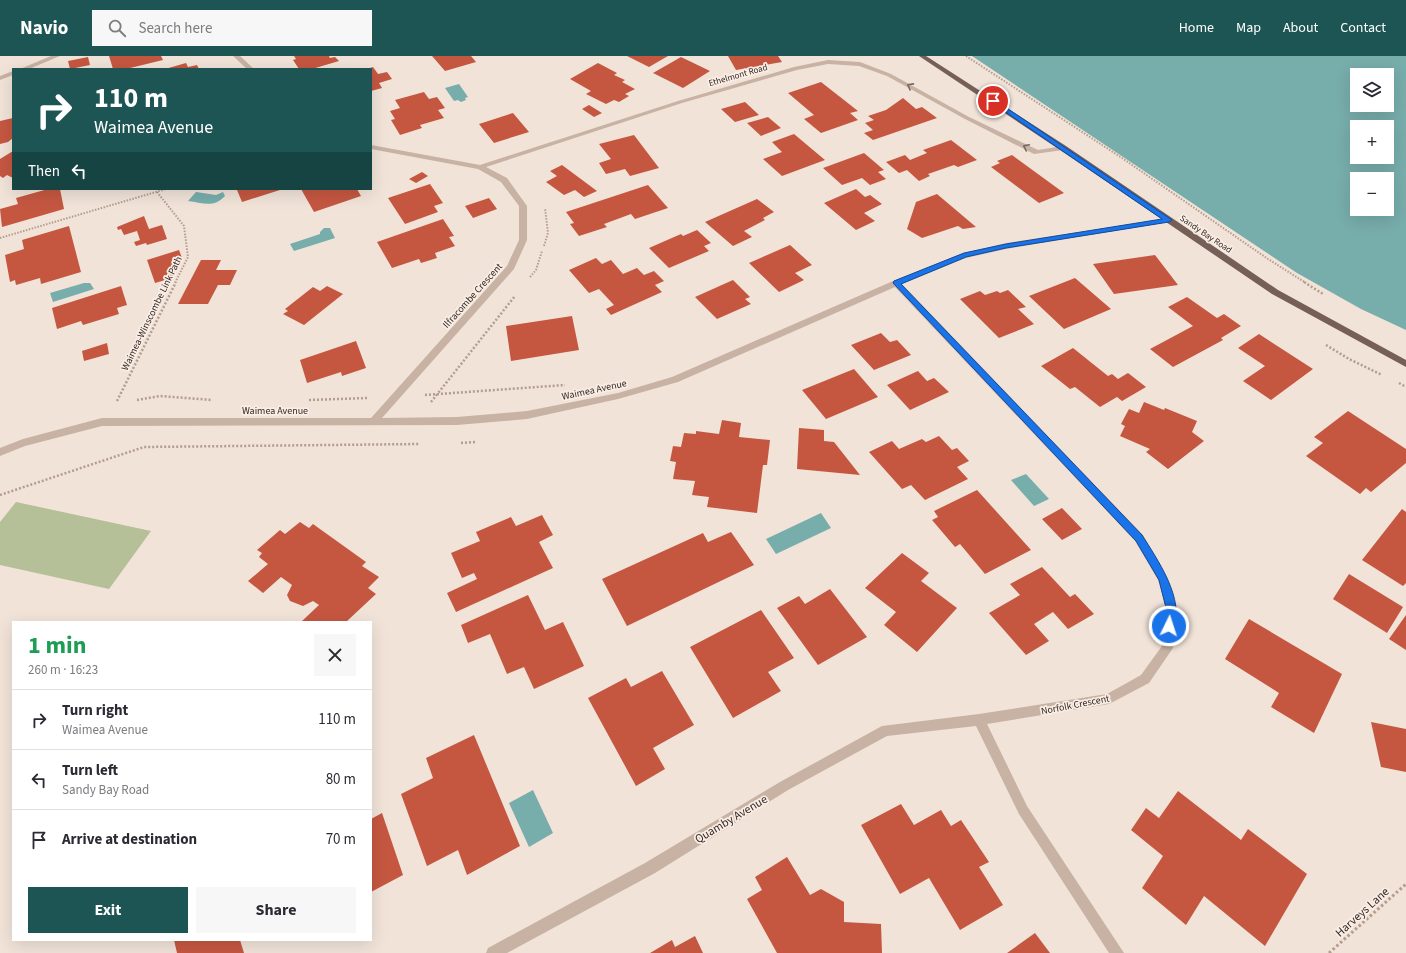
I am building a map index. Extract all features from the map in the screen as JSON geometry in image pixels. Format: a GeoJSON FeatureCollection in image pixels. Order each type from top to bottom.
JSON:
{"type":"FeatureCollection","features":[{"type":"Feature","properties":{"kind":"main road","name":"Sandy Bay Road"},"geometry":{"type":"LineString","coordinates":[[922,56],[1063,148],[1275,292],[1406,364]]}},
{"type":"Feature","properties":{"kind":"street"},"geometry":{"type":"LineString","coordinates":[[26,68],[57,56]]}},
{"type":"Feature","properties":{"kind":"street"},"geometry":{"type":"LineString","coordinates":[[236,56],[250,68]]}},
{"type":"Feature","properties":{"kind":"street","name":"Ethelmont Road"},"geometry":{"type":"LineString","coordinates":[[480,168],[680,102],[796,68],[828,62],[860,64],[889,75],[967,118],[1037,152],[1063,148]]}},
{"type":"Feature","properties":{"kind":"street"},"geometry":{"type":"LineString","coordinates":[[0,78],[12,73]]}},
{"type":"Feature","properties":{"kind":"street","name":"Ilfracombe Crescent"},"geometry":{"type":"LineString","coordinates":[[372,147],[440,159],[480,168],[504,180],[523,206],[523,240],[511,267],[373,422]]}},
{"type":"Feature","properties":{"kind":"street","name":"Waimea Avenue"},"geometry":{"type":"LineString","coordinates":[[0,452],[23,443],[102,422],[457,421],[527,414],[618,396],[668,382],[896,283],[964,256],[1006,246],[1169,220]]}},
{"type":"Feature","properties":{"kind":"street","name":"Norfolk Crescent"},"geometry":{"type":"LineString","coordinates":[[896,283],[1139,538],[1163,579],[1171,608],[1167,648],[1145,680],[1109,699],[979,720]]}},
{"type":"Feature","properties":{"kind":"street"},"geometry":{"type":"LineString","coordinates":[[979,720],[1023,810],[1117,953]]}},
{"type":"Feature","properties":{"kind":"street","name":"Quamby Avenue"},"geometry":{"type":"LineString","coordinates":[[493,953],[650,868],[784,786],[886,730],[979,720]]}},
{"type":"Feature","properties":{"kind":"path"},"geometry":{"type":"LineString","coordinates":[[966,56],[1122,158],[1268,259],[1325,295]]}},
{"type":"Feature","properties":{"kind":"path"},"geometry":{"type":"LineString","coordinates":[[0,238],[163,190]]}},
{"type":"Feature","properties":{"kind":"path"},"geometry":{"type":"LineString","coordinates":[[1171,193],[1175,191]]}},
{"type":"Feature","properties":{"kind":"path","name":"Waimea-Winscombe Link Path"},"geometry":{"type":"LineString","coordinates":[[123,402],[115,404],[188,257],[184,226],[158,192]]}},
{"type":"Feature","properties":{"kind":"path"},"geometry":{"type":"LineString","coordinates":[[304,400],[396,396],[568,385]]}},
{"type":"Feature","properties":{"kind":"path"},"geometry":{"type":"LineString","coordinates":[[130,401],[160,396],[213,400]]}},
{"type":"Feature","properties":{"kind":"path","name":"Harveys Lane"},"geometry":{"type":"LineString","coordinates":[[1329,953],[1406,884]]}},
{"type":"Feature","properties":{"kind":"green space"},"geometry":{"type":"Polygon","coordinates":[[[16,502],[151,531],[109,589],[0,565],[0,522],[16,502]]]}},
{"type":"Feature","properties":{"kind":"water"},"geometry":{"type":"Polygon","coordinates":[[[972,56],[1406,56],[1406,330],[1361,309],[1297,273],[972,56]]]}},
{"type":"Feature","properties":{"kind":"water"},"geometry":{"type":"Polygon","coordinates":[[[459,84],[468,97],[465,98],[466,100],[461,102],[458,100],[454,101],[445,88],[459,84]]]}},
{"type":"Feature","properties":{"kind":"water"},"geometry":{"type":"Polygon","coordinates":[[[196,192],[216,195],[223,192],[225,196],[217,202],[208,204],[188,201],[196,192]]]}},
{"type":"Feature","properties":{"kind":"water"},"geometry":{"type":"Polygon","coordinates":[[[324,228],[330,228],[335,238],[294,251],[290,244],[320,234],[324,228]]]}},
{"type":"Feature","properties":{"kind":"water"},"geometry":{"type":"Polygon","coordinates":[[[84,283],[90,283],[94,289],[53,302],[50,293],[84,283]]]}},
{"type":"Feature","properties":{"kind":"water"},"geometry":{"type":"Polygon","coordinates":[[[1026,474],[1049,499],[1034,506],[1011,480],[1026,474]]]}},
{"type":"Feature","properties":{"kind":"water"},"geometry":{"type":"Polygon","coordinates":[[[821,513],[831,528],[776,554],[766,539],[821,513]]]}},
{"type":"Feature","properties":{"kind":"water"},"geometry":{"type":"Polygon","coordinates":[[[533,790],[553,833],[529,847],[509,803],[533,790]]]}},
{"type":"Feature","properties":{"kind":"building"},"geometry":{"type":"Polygon","coordinates":[[[109,56],[161,56],[163,60],[130,68],[113,68],[109,56]]]}},
{"type":"Feature","properties":{"kind":"building"},"geometry":{"type":"Polygon","coordinates":[[[294,56],[329,56],[330,58],[335,57],[339,61],[315,68],[298,68],[293,60],[296,59],[294,56]]]}},
{"type":"Feature","properties":{"kind":"building"},"geometry":{"type":"Polygon","coordinates":[[[432,56],[471,56],[476,62],[445,71],[432,56]]]}},
{"type":"Feature","properties":{"kind":"building"},"geometry":{"type":"Polygon","coordinates":[[[627,56],[668,56],[649,67],[627,56]]]}},
{"type":"Feature","properties":{"kind":"building"},"geometry":{"type":"Polygon","coordinates":[[[728,56],[778,56],[782,62],[736,70],[728,56]]]}},
{"type":"Feature","properties":{"kind":"building"},"geometry":{"type":"Polygon","coordinates":[[[88,57],[90,65],[70,68],[68,61],[88,57]]]}},
{"type":"Feature","properties":{"kind":"building"},"geometry":{"type":"Polygon","coordinates":[[[681,57],[710,71],[683,88],[653,73],[681,57]]]}},
{"type":"Feature","properties":{"kind":"building"},"geometry":{"type":"Polygon","coordinates":[[[186,63],[188,67],[197,65],[198,68],[168,68],[186,63]]]}},
{"type":"Feature","properties":{"kind":"building"},"geometry":{"type":"Polygon","coordinates":[[[598,63],[617,73],[614,75],[625,80],[622,82],[635,89],[625,94],[629,96],[619,102],[614,100],[606,104],[586,94],[591,91],[570,79],[598,63]]]}},
{"type":"Feature","properties":{"kind":"building"},"geometry":{"type":"Polygon","coordinates":[[[373,67],[378,74],[387,72],[392,79],[379,83],[382,88],[372,91],[372,68],[370,68],[373,67]]]}},
{"type":"Feature","properties":{"kind":"building"},"geometry":{"type":"Polygon","coordinates":[[[821,82],[858,111],[850,113],[858,120],[821,133],[804,119],[814,115],[788,93],[821,82]]]}},
{"type":"Feature","properties":{"kind":"building"},"geometry":{"type":"Polygon","coordinates":[[[424,92],[429,99],[437,97],[445,108],[438,110],[444,118],[420,125],[422,128],[400,135],[391,120],[395,119],[390,111],[400,108],[395,100],[424,92]]]}},
{"type":"Feature","properties":{"kind":"building"},"geometry":{"type":"Polygon","coordinates":[[[903,98],[916,109],[922,107],[937,118],[873,140],[864,133],[873,130],[865,123],[874,120],[868,116],[886,110],[903,98]]]}},
{"type":"Feature","properties":{"kind":"building"},"geometry":{"type":"Polygon","coordinates":[[[745,102],[759,115],[735,122],[721,109],[745,102]]]}},
{"type":"Feature","properties":{"kind":"building"},"geometry":{"type":"Polygon","coordinates":[[[589,105],[602,113],[594,117],[582,109],[589,105]]]}},
{"type":"Feature","properties":{"kind":"building"},"geometry":{"type":"Polygon","coordinates":[[[513,113],[529,132],[494,143],[479,124],[513,113]]]}},
{"type":"Feature","properties":{"kind":"building"},"geometry":{"type":"Polygon","coordinates":[[[768,117],[781,128],[761,136],[747,123],[768,117]]]}},
{"type":"Feature","properties":{"kind":"building"},"geometry":{"type":"Polygon","coordinates":[[[12,118],[12,139],[8,142],[0,144],[0,121],[12,118]]]}},
{"type":"Feature","properties":{"kind":"building"},"geometry":{"type":"Polygon","coordinates":[[[794,134],[825,160],[782,176],[763,159],[782,152],[772,142],[794,134]]]}},
{"type":"Feature","properties":{"kind":"building"},"geometry":{"type":"Polygon","coordinates":[[[634,135],[659,168],[630,176],[625,169],[606,174],[599,163],[611,159],[599,144],[634,135]]]}},
{"type":"Feature","properties":{"kind":"building"},"geometry":{"type":"Polygon","coordinates":[[[951,140],[977,160],[958,167],[954,165],[928,174],[930,176],[919,181],[907,170],[899,173],[886,162],[905,155],[910,160],[927,153],[923,150],[951,140]]]}},
{"type":"Feature","properties":{"kind":"building"},"geometry":{"type":"Polygon","coordinates":[[[12,152],[12,178],[7,175],[3,178],[0,176],[0,159],[12,152]]]}},
{"type":"Feature","properties":{"kind":"building"},"geometry":{"type":"Polygon","coordinates":[[[864,153],[884,170],[878,172],[886,179],[870,185],[862,178],[842,185],[823,168],[864,153]]]}},
{"type":"Feature","properties":{"kind":"building"},"geometry":{"type":"Polygon","coordinates":[[[1012,155],[1064,193],[1039,203],[991,167],[1000,163],[997,161],[1012,155]]]}},
{"type":"Feature","properties":{"kind":"building"},"geometry":{"type":"Polygon","coordinates":[[[562,165],[597,191],[584,197],[575,190],[564,195],[546,182],[557,176],[550,171],[562,165]]]}},
{"type":"Feature","properties":{"kind":"building"},"geometry":{"type":"Polygon","coordinates":[[[422,172],[428,176],[416,183],[409,179],[422,172]]]}},
{"type":"Feature","properties":{"kind":"building"},"geometry":{"type":"Polygon","coordinates":[[[430,184],[443,203],[434,206],[438,212],[405,224],[388,198],[430,184]]]}},
{"type":"Feature","properties":{"kind":"building"},"geometry":{"type":"Polygon","coordinates":[[[648,185],[668,208],[635,219],[631,214],[604,224],[607,227],[579,236],[570,224],[574,223],[566,212],[648,185]]]}},
{"type":"Feature","properties":{"kind":"building"},"geometry":{"type":"Polygon","coordinates":[[[856,189],[865,197],[870,195],[882,204],[864,213],[875,221],[856,230],[824,203],[856,189]]]}},
{"type":"Feature","properties":{"kind":"building"},"geometry":{"type":"Polygon","coordinates":[[[44,190],[60,190],[64,209],[2,227],[0,209],[18,204],[16,198],[44,190]]]}},
{"type":"Feature","properties":{"kind":"building"},"geometry":{"type":"Polygon","coordinates":[[[237,190],[280,190],[242,202],[237,190]]]}},
{"type":"Feature","properties":{"kind":"building"},"geometry":{"type":"Polygon","coordinates":[[[302,190],[358,190],[361,196],[314,212],[302,190]]]}},
{"type":"Feature","properties":{"kind":"building"},"geometry":{"type":"Polygon","coordinates":[[[937,194],[976,227],[963,229],[958,226],[922,238],[907,229],[916,202],[937,194]]]}},
{"type":"Feature","properties":{"kind":"building"},"geometry":{"type":"Polygon","coordinates":[[[489,198],[497,209],[473,218],[465,206],[489,198]]]}},
{"type":"Feature","properties":{"kind":"building"},"geometry":{"type":"Polygon","coordinates":[[[757,199],[774,212],[763,218],[765,220],[744,231],[752,237],[733,246],[705,222],[757,199]]]}},
{"type":"Feature","properties":{"kind":"building"},"geometry":{"type":"Polygon","coordinates":[[[144,216],[149,229],[162,225],[167,239],[147,245],[146,243],[136,246],[134,242],[140,240],[137,231],[124,235],[121,229],[118,230],[117,227],[144,216]]]}},
{"type":"Feature","properties":{"kind":"building"},"geometry":{"type":"Polygon","coordinates":[[[443,219],[454,236],[449,237],[455,246],[435,253],[437,258],[421,263],[419,259],[392,268],[377,242],[443,219]]]}},
{"type":"Feature","properties":{"kind":"building"},"geometry":{"type":"Polygon","coordinates":[[[69,226],[81,272],[41,284],[40,278],[16,285],[15,280],[10,282],[5,255],[24,249],[22,240],[69,226]]]}},
{"type":"Feature","properties":{"kind":"building"},"geometry":{"type":"Polygon","coordinates":[[[697,230],[711,243],[704,246],[709,251],[669,268],[649,248],[681,234],[683,236],[697,230]]]}},
{"type":"Feature","properties":{"kind":"building"},"geometry":{"type":"Polygon","coordinates":[[[790,245],[812,265],[795,273],[804,280],[779,292],[749,263],[790,245]]]}},
{"type":"Feature","properties":{"kind":"building"},"geometry":{"type":"Polygon","coordinates":[[[179,250],[182,258],[172,278],[155,283],[147,260],[179,250]]]}},
{"type":"Feature","properties":{"kind":"building"},"geometry":{"type":"Polygon","coordinates":[[[1155,255],[1178,285],[1114,294],[1093,264],[1155,255]]]}},
{"type":"Feature","properties":{"kind":"building"},"geometry":{"type":"Polygon","coordinates":[[[596,258],[602,264],[611,260],[623,274],[637,268],[644,275],[654,271],[664,281],[655,285],[662,292],[611,315],[606,309],[614,305],[599,289],[589,293],[569,270],[596,258]]]}},
{"type":"Feature","properties":{"kind":"building"},"geometry":{"type":"Polygon","coordinates":[[[201,260],[221,260],[216,270],[237,270],[230,285],[218,285],[208,304],[178,304],[201,260]]]}},
{"type":"Feature","properties":{"kind":"building"},"geometry":{"type":"Polygon","coordinates":[[[1075,278],[1111,309],[1064,329],[1029,296],[1075,278]]]}},
{"type":"Feature","properties":{"kind":"building"},"geometry":{"type":"Polygon","coordinates":[[[733,280],[750,297],[745,299],[751,304],[717,319],[695,297],[733,280]]]}},
{"type":"Feature","properties":{"kind":"building"},"geometry":{"type":"Polygon","coordinates":[[[121,286],[127,305],[117,308],[119,314],[83,325],[81,321],[57,329],[52,308],[121,286]]]}},
{"type":"Feature","properties":{"kind":"building"},"geometry":{"type":"Polygon","coordinates":[[[327,286],[343,294],[304,325],[283,314],[288,311],[285,309],[313,287],[320,291],[327,286]]]}},
{"type":"Feature","properties":{"kind":"building"},"geometry":{"type":"Polygon","coordinates":[[[1008,290],[1026,307],[1018,309],[1034,324],[999,338],[960,299],[980,291],[985,295],[997,291],[1000,293],[1008,290]]]}},
{"type":"Feature","properties":{"kind":"building"},"geometry":{"type":"Polygon","coordinates":[[[1187,297],[1217,318],[1224,314],[1241,326],[1221,338],[1223,340],[1173,367],[1150,349],[1193,326],[1168,307],[1187,297]]]}},
{"type":"Feature","properties":{"kind":"building"},"geometry":{"type":"Polygon","coordinates":[[[572,316],[579,350],[511,361],[506,326],[572,316]]]}},
{"type":"Feature","properties":{"kind":"building"},"geometry":{"type":"Polygon","coordinates":[[[881,333],[890,342],[897,340],[911,355],[874,370],[851,345],[881,333]]]}},
{"type":"Feature","properties":{"kind":"building"},"geometry":{"type":"Polygon","coordinates":[[[1259,334],[1313,369],[1271,400],[1243,381],[1265,366],[1238,348],[1259,334]]]}},
{"type":"Feature","properties":{"kind":"building"},"geometry":{"type":"Polygon","coordinates":[[[356,341],[366,368],[342,376],[341,372],[307,383],[300,360],[356,341]]]}},
{"type":"Feature","properties":{"kind":"building"},"geometry":{"type":"Polygon","coordinates":[[[107,343],[109,354],[84,361],[82,351],[107,343]]]}},
{"type":"Feature","properties":{"kind":"building"},"geometry":{"type":"Polygon","coordinates":[[[1073,348],[1108,376],[1112,374],[1118,379],[1128,373],[1146,387],[1122,401],[1117,397],[1100,407],[1075,387],[1070,389],[1041,366],[1073,348]]]}},
{"type":"Feature","properties":{"kind":"building"},"geometry":{"type":"Polygon","coordinates":[[[854,369],[878,397],[826,419],[802,390],[854,369]]]}},
{"type":"Feature","properties":{"kind":"building"},"geometry":{"type":"Polygon","coordinates":[[[918,371],[927,381],[934,378],[949,392],[910,410],[887,385],[918,371]]]}},
{"type":"Feature","properties":{"kind":"building"},"geometry":{"type":"Polygon","coordinates":[[[1144,402],[1164,410],[1165,408],[1197,421],[1192,432],[1204,441],[1168,469],[1146,452],[1150,449],[1120,436],[1125,426],[1121,424],[1129,409],[1139,413],[1144,402]]]}},
{"type":"Feature","properties":{"kind":"building"},"geometry":{"type":"Polygon","coordinates":[[[1348,411],[1406,449],[1406,463],[1371,492],[1366,488],[1360,494],[1306,456],[1323,443],[1314,437],[1348,411]]]}},
{"type":"Feature","properties":{"kind":"building"},"geometry":{"type":"Polygon","coordinates":[[[722,420],[741,423],[739,437],[770,440],[767,465],[763,465],[757,513],[707,507],[709,497],[692,495],[695,481],[673,479],[676,462],[670,461],[673,446],[681,447],[684,433],[696,434],[696,431],[719,434],[722,420]]]}},
{"type":"Feature","properties":{"kind":"building"},"geometry":{"type":"Polygon","coordinates":[[[799,428],[824,430],[824,441],[834,442],[860,475],[797,469],[799,428]]]}},
{"type":"Feature","properties":{"kind":"building"},"geometry":{"type":"Polygon","coordinates":[[[939,436],[952,450],[957,448],[969,461],[957,467],[968,479],[925,500],[911,485],[902,489],[869,452],[892,441],[899,449],[922,439],[926,442],[939,436]]]}},
{"type":"Feature","properties":{"kind":"building"},"geometry":{"type":"Polygon","coordinates":[[[977,490],[1031,550],[985,574],[960,544],[955,547],[932,520],[938,517],[934,511],[977,490]]]}},
{"type":"Feature","properties":{"kind":"building"},"geometry":{"type":"Polygon","coordinates":[[[1062,508],[1082,529],[1062,540],[1042,519],[1062,508]]]}},
{"type":"Feature","properties":{"kind":"building"},"geometry":{"type":"Polygon","coordinates":[[[1402,509],[1406,512],[1406,583],[1403,586],[1362,560],[1402,509]]]}},
{"type":"Feature","properties":{"kind":"building"},"geometry":{"type":"Polygon","coordinates":[[[542,515],[553,535],[539,542],[553,568],[456,612],[447,593],[477,579],[474,573],[462,578],[451,553],[480,541],[476,532],[511,517],[516,526],[542,515]]]}},
{"type":"Feature","properties":{"kind":"building"},"geometry":{"type":"Polygon","coordinates":[[[300,522],[309,528],[313,524],[366,562],[362,566],[379,577],[368,588],[376,594],[347,621],[302,621],[319,605],[313,601],[303,606],[290,601],[287,595],[292,585],[281,577],[263,593],[248,581],[268,564],[259,557],[262,553],[257,550],[280,530],[285,534],[300,522]]]}},
{"type":"Feature","properties":{"kind":"building"},"geometry":{"type":"Polygon","coordinates":[[[731,532],[754,565],[627,626],[602,579],[703,533],[708,542],[731,532]]]}},
{"type":"Feature","properties":{"kind":"building"},"geometry":{"type":"Polygon","coordinates":[[[902,553],[929,573],[921,581],[957,608],[917,652],[884,625],[896,612],[865,588],[902,553]]]}},
{"type":"Feature","properties":{"kind":"building"},"geometry":{"type":"Polygon","coordinates":[[[1042,567],[1070,597],[1075,594],[1094,614],[1068,629],[1053,612],[1034,624],[1049,641],[1026,655],[989,613],[1020,595],[1010,584],[1042,567]]]}},
{"type":"Feature","properties":{"kind":"building"},"geometry":{"type":"Polygon","coordinates":[[[1349,574],[1403,607],[1387,633],[1333,599],[1349,574]]]}},
{"type":"Feature","properties":{"kind":"building"},"geometry":{"type":"Polygon","coordinates":[[[830,589],[867,637],[818,665],[777,608],[799,596],[805,604],[830,589]]]}},
{"type":"Feature","properties":{"kind":"building"},"geometry":{"type":"Polygon","coordinates":[[[528,595],[545,630],[563,622],[584,666],[534,689],[524,667],[507,674],[490,634],[468,643],[461,625],[528,595]]]}},
{"type":"Feature","properties":{"kind":"building"},"geometry":{"type":"Polygon","coordinates":[[[761,610],[794,658],[768,672],[781,691],[733,718],[690,647],[761,610]]]}},
{"type":"Feature","properties":{"kind":"building"},"geometry":{"type":"Polygon","coordinates":[[[1406,615],[1406,650],[1389,639],[1406,615]]]}},
{"type":"Feature","properties":{"kind":"building"},"geometry":{"type":"Polygon","coordinates":[[[1249,619],[1342,674],[1314,733],[1271,707],[1279,693],[1225,659],[1249,619]]]}},
{"type":"Feature","properties":{"kind":"building"},"geometry":{"type":"Polygon","coordinates":[[[662,671],[694,725],[653,748],[665,769],[636,786],[588,698],[626,678],[631,687],[662,671]]]}},
{"type":"Feature","properties":{"kind":"building"},"geometry":{"type":"Polygon","coordinates":[[[1371,722],[1406,729],[1406,772],[1381,767],[1371,722]]]}},
{"type":"Feature","properties":{"kind":"building"},"geometry":{"type":"Polygon","coordinates":[[[474,735],[520,846],[467,875],[458,850],[427,866],[401,794],[433,778],[426,758],[474,735]]]}},
{"type":"Feature","properties":{"kind":"building"},"geometry":{"type":"Polygon","coordinates":[[[1178,791],[1241,840],[1248,829],[1307,874],[1265,946],[1204,896],[1186,925],[1142,888],[1163,856],[1131,830],[1146,808],[1159,818],[1178,791]]]}},
{"type":"Feature","properties":{"kind":"building"},"geometry":{"type":"Polygon","coordinates":[[[901,804],[914,825],[941,810],[951,826],[961,820],[989,862],[979,867],[1003,905],[960,930],[929,878],[900,894],[861,825],[901,804]]]}},
{"type":"Feature","properties":{"kind":"building"},"geometry":{"type":"Polygon","coordinates":[[[382,813],[403,875],[372,891],[372,818],[382,813]]]}},
{"type":"Feature","properties":{"kind":"building"},"geometry":{"type":"Polygon","coordinates":[[[787,857],[810,895],[821,889],[844,902],[844,922],[881,924],[882,953],[777,953],[747,899],[762,890],[755,877],[787,857]]]}},
{"type":"Feature","properties":{"kind":"building"},"geometry":{"type":"Polygon","coordinates":[[[1035,933],[1050,953],[1007,953],[1035,933]]]}},
{"type":"Feature","properties":{"kind":"building"},"geometry":{"type":"Polygon","coordinates":[[[695,936],[703,953],[650,953],[672,940],[675,947],[695,936]]]}},
{"type":"Feature","properties":{"kind":"building"},"geometry":{"type":"Polygon","coordinates":[[[174,941],[240,941],[244,953],[177,953],[174,941]]]}},
{"type":"Feature","properties":{"kind":"route"},"geometry":{"type":"LineString","coordinates":[[993,101],[1169,220],[1006,246],[964,256],[896,283],[1139,538],[1163,579],[1171,608],[1169,626]]}}]}
